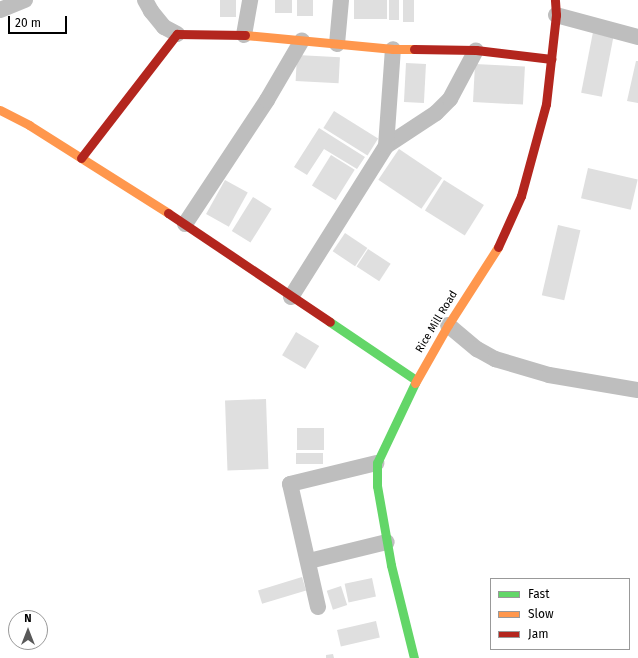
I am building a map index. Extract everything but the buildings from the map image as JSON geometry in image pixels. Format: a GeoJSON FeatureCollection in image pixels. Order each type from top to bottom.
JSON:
{"type":"FeatureCollection","features":[{"type":"Feature","properties":{"kind":"street"},"geometry":{"type":"LineString","coordinates":[[0,10],[25,0]]}},
{"type":"Feature","properties":{"kind":"street"},"geometry":{"type":"LineString","coordinates":[[145,0],[151,11],[164,27],[178,34],[244,35],[393,49],[476,50],[550,59]]}},
{"type":"Feature","properties":{"kind":"street"},"geometry":{"type":"LineString","coordinates":[[244,35],[250,0]]}},
{"type":"Feature","properties":{"kind":"street"},"geometry":{"type":"LineString","coordinates":[[338,44],[341,0]]}},
{"type":"Feature","properties":{"kind":"street"},"geometry":{"type":"LineString","coordinates":[[555,8],[638,37]]}},
{"type":"Feature","properties":{"kind":"street","name":"Rice Mill Road"},"geometry":{"type":"LineString","coordinates":[[414,658],[390,565],[377,486],[377,463],[416,380],[448,325],[501,242],[521,196],[546,104],[555,8]]}},
{"type":"Feature","properties":{"kind":"street"},"geometry":{"type":"LineString","coordinates":[[81,158],[178,34]]}},
{"type":"Feature","properties":{"kind":"street"},"geometry":{"type":"LineString","coordinates":[[185,224],[267,100],[302,40]]}},
{"type":"Feature","properties":{"kind":"street"},"geometry":{"type":"LineString","coordinates":[[386,146],[393,49]]}},
{"type":"Feature","properties":{"kind":"street"},"geometry":{"type":"LineString","coordinates":[[291,297],[386,146],[436,113],[450,99],[476,50]]}},
{"type":"Feature","properties":{"kind":"street"},"geometry":{"type":"LineString","coordinates":[[0,110],[29,125],[185,224],[416,380]]}},
{"type":"Feature","properties":{"kind":"street"},"geometry":{"type":"LineString","coordinates":[[448,325],[477,349],[495,359],[549,375],[638,390]]}},
{"type":"Feature","properties":{"kind":"street"},"geometry":{"type":"LineString","coordinates":[[318,607],[309,561],[290,484],[377,463]]}},
{"type":"Feature","properties":{"kind":"street"},"geometry":{"type":"LineString","coordinates":[[309,561],[387,542]]}},
{"type":"Feature","properties":{"kind":"traffic: fast"},"geometry":{"type":"LineString","coordinates":[[330,322],[416,380]]}},
{"type":"Feature","properties":{"kind":"traffic: fast"},"geometry":{"type":"LineString","coordinates":[[414,658],[391,565],[377,486],[377,463],[415,383]]}},
{"type":"Feature","properties":{"kind":"traffic: slow"},"geometry":{"type":"LineString","coordinates":[[245,35],[393,49],[414,49]]}},
{"type":"Feature","properties":{"kind":"traffic: slow"},"geometry":{"type":"LineString","coordinates":[[0,110],[29,125],[168,213]]}},
{"type":"Feature","properties":{"kind":"traffic: slow"},"geometry":{"type":"LineString","coordinates":[[415,383],[448,325],[498,247]]}},
{"type":"Feature","properties":{"kind":"traffic: jam"},"geometry":{"type":"LineString","coordinates":[[498,247],[521,196],[546,104],[556,15],[555,0]]}},
{"type":"Feature","properties":{"kind":"traffic: jam"},"geometry":{"type":"LineString","coordinates":[[81,158],[177,34],[245,35]]}},
{"type":"Feature","properties":{"kind":"traffic: jam"},"geometry":{"type":"LineString","coordinates":[[414,49],[476,50],[551,59]]}},
{"type":"Feature","properties":{"kind":"traffic: jam"},"geometry":{"type":"LineString","coordinates":[[168,213],[330,322]]}}]}
